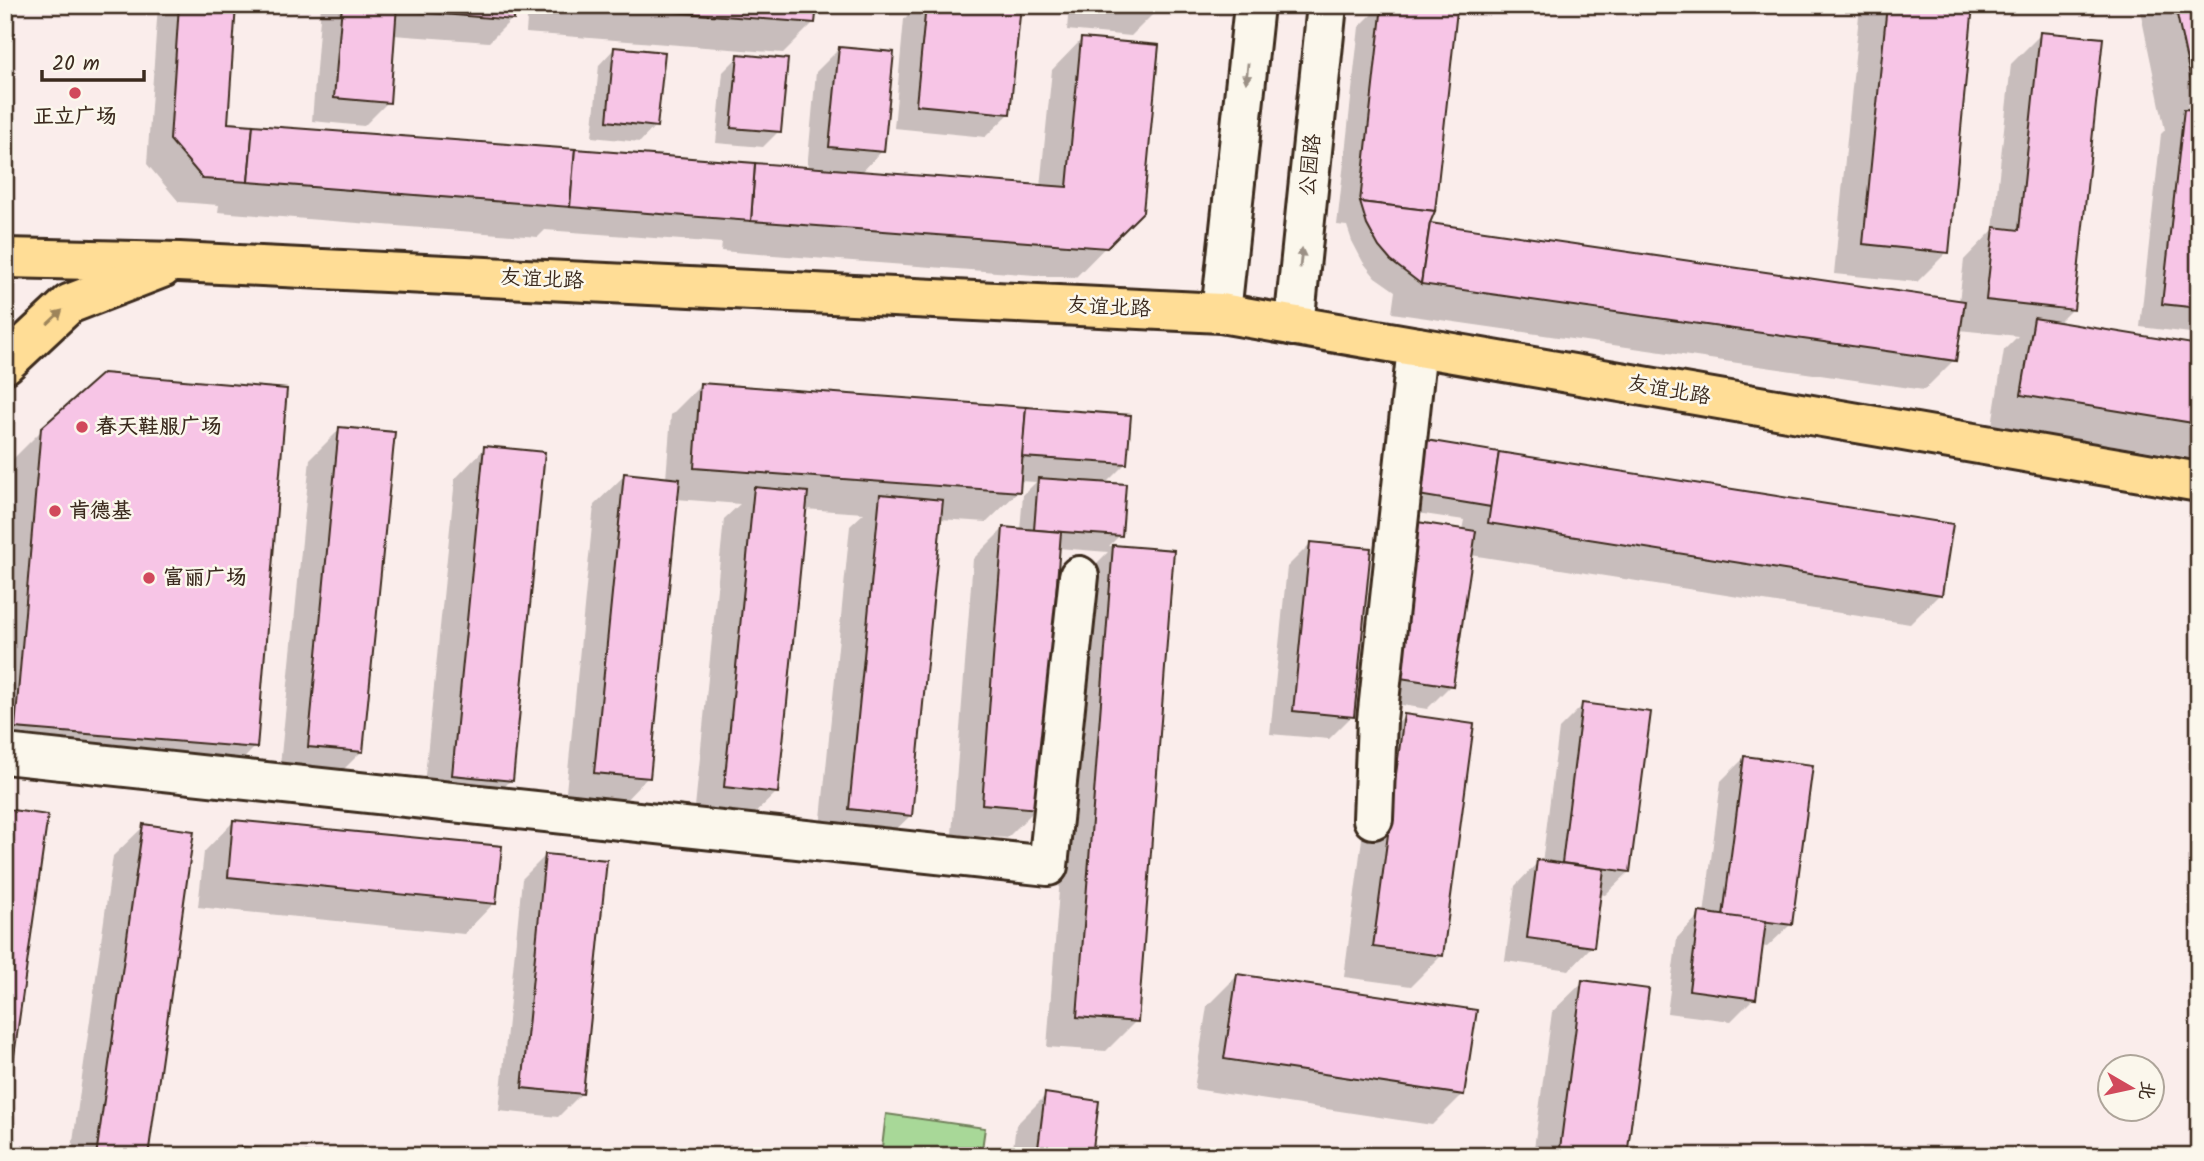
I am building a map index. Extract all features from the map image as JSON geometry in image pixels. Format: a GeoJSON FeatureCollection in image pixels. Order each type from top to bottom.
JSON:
{"type":"FeatureCollection","features":[{"type":"Feature","properties":{"kind":"main road","name":"友谊北路"},"geometry":{"type":"LineString","coordinates":[[5,258],[179,262],[1221,313],[2199,482]]}},
{"type":"Feature","properties":{"kind":"main road"},"geometry":{"type":"LineString","coordinates":[[5,363],[69,304],[179,262]]}},
{"type":"Feature","properties":{"kind":"street"},"geometry":{"type":"LineString","coordinates":[[1221,313],[1254,5]]}},
{"type":"Feature","properties":{"kind":"street","name":"公园路"},"geometry":{"type":"LineString","coordinates":[[1294,326],[1327,5]]}},
{"type":"Feature","properties":{"kind":"street"},"geometry":{"type":"LineString","coordinates":[[1373,818],[1377,720],[1417,347]]}},
{"type":"Feature","properties":{"kind":"street"},"geometry":{"type":"LineString","coordinates":[[5,754],[1048,866],[1079,576]]}},
{"type":"Feature","properties":{"kind":"green space"},"geometry":{"type":"Polygon","coordinates":[[[886,1114],[985,1128],[981,1156],[881,1156],[886,1114]]]}},
{"type":"Feature","properties":{"kind":"building"},"geometry":{"type":"Polygon","coordinates":[[[179,5],[236,5],[228,123],[253,125],[248,182],[203,179],[170,140],[179,5]]]}},
{"type":"Feature","properties":{"kind":"building"},"geometry":{"type":"Polygon","coordinates":[[[342,5],[397,5],[390,103],[334,98],[342,5]]]}},
{"type":"Feature","properties":{"kind":"building"},"geometry":{"type":"Polygon","coordinates":[[[407,5],[515,5],[514,20],[407,11],[407,5]]]}},
{"type":"Feature","properties":{"kind":"building"},"geometry":{"type":"Polygon","coordinates":[[[581,5],[817,5],[815,23],[581,5]]]}},
{"type":"Feature","properties":{"kind":"building"},"geometry":{"type":"Polygon","coordinates":[[[926,5],[1021,5],[1010,114],[916,105],[926,5]]]}},
{"type":"Feature","properties":{"kind":"building"},"geometry":{"type":"Polygon","coordinates":[[[1382,5],[1417,5],[1457,10],[1435,211],[1360,202],[1382,5]]]}},
{"type":"Feature","properties":{"kind":"building"},"geometry":{"type":"Polygon","coordinates":[[[1887,5],[1973,5],[1949,253],[1863,244],[1887,5]]]}},
{"type":"Feature","properties":{"kind":"building"},"geometry":{"type":"Polygon","coordinates":[[[2175,5],[2199,5],[2199,103],[2196,104],[2175,5]]]}},
{"type":"Feature","properties":{"kind":"building"},"geometry":{"type":"Polygon","coordinates":[[[2040,32],[2103,38],[2074,310],[1986,300],[1994,227],[2019,230],[2040,32]]]}},
{"type":"Feature","properties":{"kind":"building"},"geometry":{"type":"Polygon","coordinates":[[[1081,38],[1159,45],[1143,212],[1107,248],[751,221],[755,163],[1067,187],[1081,38]]]}},
{"type":"Feature","properties":{"kind":"building"},"geometry":{"type":"Polygon","coordinates":[[[614,47],[665,52],[657,127],[607,121],[614,47]]]}},
{"type":"Feature","properties":{"kind":"building"},"geometry":{"type":"Polygon","coordinates":[[[839,47],[894,52],[884,152],[829,147],[839,47]]]}},
{"type":"Feature","properties":{"kind":"building"},"geometry":{"type":"Polygon","coordinates":[[[738,54],[788,59],[781,132],[731,128],[738,54]]]}},
{"type":"Feature","properties":{"kind":"building"},"geometry":{"type":"Polygon","coordinates":[[[2184,109],[2199,110],[2199,308],[2162,304],[2184,109]]]}},
{"type":"Feature","properties":{"kind":"building"},"geometry":{"type":"Polygon","coordinates":[[[253,125],[575,149],[570,207],[248,182],[253,125]]]}},
{"type":"Feature","properties":{"kind":"building"},"geometry":{"type":"Polygon","coordinates":[[[575,149],[755,163],[751,221],[570,207],[575,149]]]}},
{"type":"Feature","properties":{"kind":"building"},"geometry":{"type":"Polygon","coordinates":[[[1360,202],[1435,211],[1430,223],[1421,284],[1391,261],[1379,247],[1367,225],[1360,202]]]}},
{"type":"Feature","properties":{"kind":"building"},"geometry":{"type":"Polygon","coordinates":[[[1430,223],[1965,301],[1956,361],[1421,284],[1430,223]]]}},
{"type":"Feature","properties":{"kind":"building"},"geometry":{"type":"Polygon","coordinates":[[[2034,318],[2199,345],[2199,424],[2021,395],[2034,318]]]}},
{"type":"Feature","properties":{"kind":"building","name":"富丽广场"},"geometry":{"type":"Polygon","coordinates":[[[103,373],[287,389],[257,748],[15,728],[41,428],[103,373]]]}},
{"type":"Feature","properties":{"kind":"building"},"geometry":{"type":"Polygon","coordinates":[[[700,383],[1026,407],[1020,492],[694,468],[700,383]]]}},
{"type":"Feature","properties":{"kind":"building"},"geometry":{"type":"Polygon","coordinates":[[[1026,407],[1131,415],[1127,464],[1022,457],[1026,407]]]}},
{"type":"Feature","properties":{"kind":"building"},"geometry":{"type":"Polygon","coordinates":[[[339,427],[395,432],[363,752],[308,747],[339,427]]]}},
{"type":"Feature","properties":{"kind":"building"},"geometry":{"type":"Polygon","coordinates":[[[1420,439],[1499,452],[1491,507],[1412,494],[1420,439]]]}},
{"type":"Feature","properties":{"kind":"building"},"geometry":{"type":"Polygon","coordinates":[[[484,446],[545,452],[513,781],[452,775],[484,446]]]}},
{"type":"Feature","properties":{"kind":"building"},"geometry":{"type":"Polygon","coordinates":[[[1499,452],[1953,524],[1942,595],[1488,523],[1499,452]]]}},
{"type":"Feature","properties":{"kind":"building"},"geometry":{"type":"Polygon","coordinates":[[[624,473],[680,479],[650,778],[594,773],[624,473]]]}},
{"type":"Feature","properties":{"kind":"building"},"geometry":{"type":"Polygon","coordinates":[[[1038,478],[1126,484],[1122,536],[1034,530],[1038,478]]]}},
{"type":"Feature","properties":{"kind":"building"},"geometry":{"type":"Polygon","coordinates":[[[754,487],[808,492],[778,793],[724,787],[754,487]]]}},
{"type":"Feature","properties":{"kind":"building"},"geometry":{"type":"Polygon","coordinates":[[[880,494],[943,500],[912,816],[849,809],[880,494]]]}},
{"type":"Feature","properties":{"kind":"building"},"geometry":{"type":"Polygon","coordinates":[[[1411,521],[1476,531],[1453,686],[1387,676],[1411,521]]]}},
{"type":"Feature","properties":{"kind":"building"},"geometry":{"type":"Polygon","coordinates":[[[1003,527],[1061,532],[1039,809],[982,804],[1003,527]]]}},
{"type":"Feature","properties":{"kind":"building"},"geometry":{"type":"Polygon","coordinates":[[[1310,542],[1371,548],[1354,717],[1293,711],[1310,542]]]}},
{"type":"Feature","properties":{"kind":"building"},"geometry":{"type":"Polygon","coordinates":[[[1113,545],[1174,550],[1138,1022],[1077,1017],[1113,545]]]}},
{"type":"Feature","properties":{"kind":"building"},"geometry":{"type":"Polygon","coordinates":[[[1582,703],[1651,712],[1630,872],[1562,863],[1582,703]]]}},
{"type":"Feature","properties":{"kind":"building"},"geometry":{"type":"Polygon","coordinates":[[[1404,714],[1474,724],[1443,956],[1373,947],[1404,714]]]}},
{"type":"Feature","properties":{"kind":"building"},"geometry":{"type":"Polygon","coordinates":[[[1744,756],[1813,765],[1792,925],[1723,916],[1744,756]]]}},
{"type":"Feature","properties":{"kind":"building"},"geometry":{"type":"Polygon","coordinates":[[[5,809],[48,815],[5,1120],[5,809]]]}},
{"type":"Feature","properties":{"kind":"building"},"geometry":{"type":"Polygon","coordinates":[[[233,820],[502,846],[496,904],[228,877],[233,820]]]}},
{"type":"Feature","properties":{"kind":"building"},"geometry":{"type":"Polygon","coordinates":[[[143,824],[194,831],[148,1156],[96,1156],[143,824]]]}},
{"type":"Feature","properties":{"kind":"building"},"geometry":{"type":"Polygon","coordinates":[[[545,854],[607,860],[583,1094],[522,1088],[545,854]]]}},
{"type":"Feature","properties":{"kind":"building"},"geometry":{"type":"Polygon","coordinates":[[[1537,860],[1604,869],[1594,947],[1527,938],[1537,860]]]}},
{"type":"Feature","properties":{"kind":"building"},"geometry":{"type":"Polygon","coordinates":[[[1699,912],[1766,921],[1756,999],[1689,990],[1699,912]]]}},
{"type":"Feature","properties":{"kind":"building"},"geometry":{"type":"Polygon","coordinates":[[[1237,974],[1477,1010],[1464,1095],[1224,1059],[1237,974]]]}},
{"type":"Feature","properties":{"kind":"building"},"geometry":{"type":"Polygon","coordinates":[[[1582,980],[1649,989],[1627,1156],[1559,1156],[1582,980]]]}},
{"type":"Feature","properties":{"kind":"building"},"geometry":{"type":"Polygon","coordinates":[[[1045,1093],[1099,1101],[1092,1156],[1037,1156],[1045,1093]]]}},
{"type":"Feature","properties":{"kind":"building"},"geometry":{"type":"Polygon","coordinates":[[[242,1147],[319,1155],[319,1156],[241,1156],[242,1147]]]}},
{"type":"Feature","properties":{"kind":"place","name":"正立广场"},"geometry":{"type":"Point","coordinates":[75,93]}},
{"type":"Feature","properties":{"kind":"place","name":"春天鞋服广场"},"geometry":{"type":"Point","coordinates":[82,427]}},
{"type":"Feature","properties":{"kind":"place","name":"肯德基"},"geometry":{"type":"Point","coordinates":[55,511]}},
{"type":"Feature","properties":{"kind":"place","name":"富丽广场"},"geometry":{"type":"Point","coordinates":[149,578]}}]}
